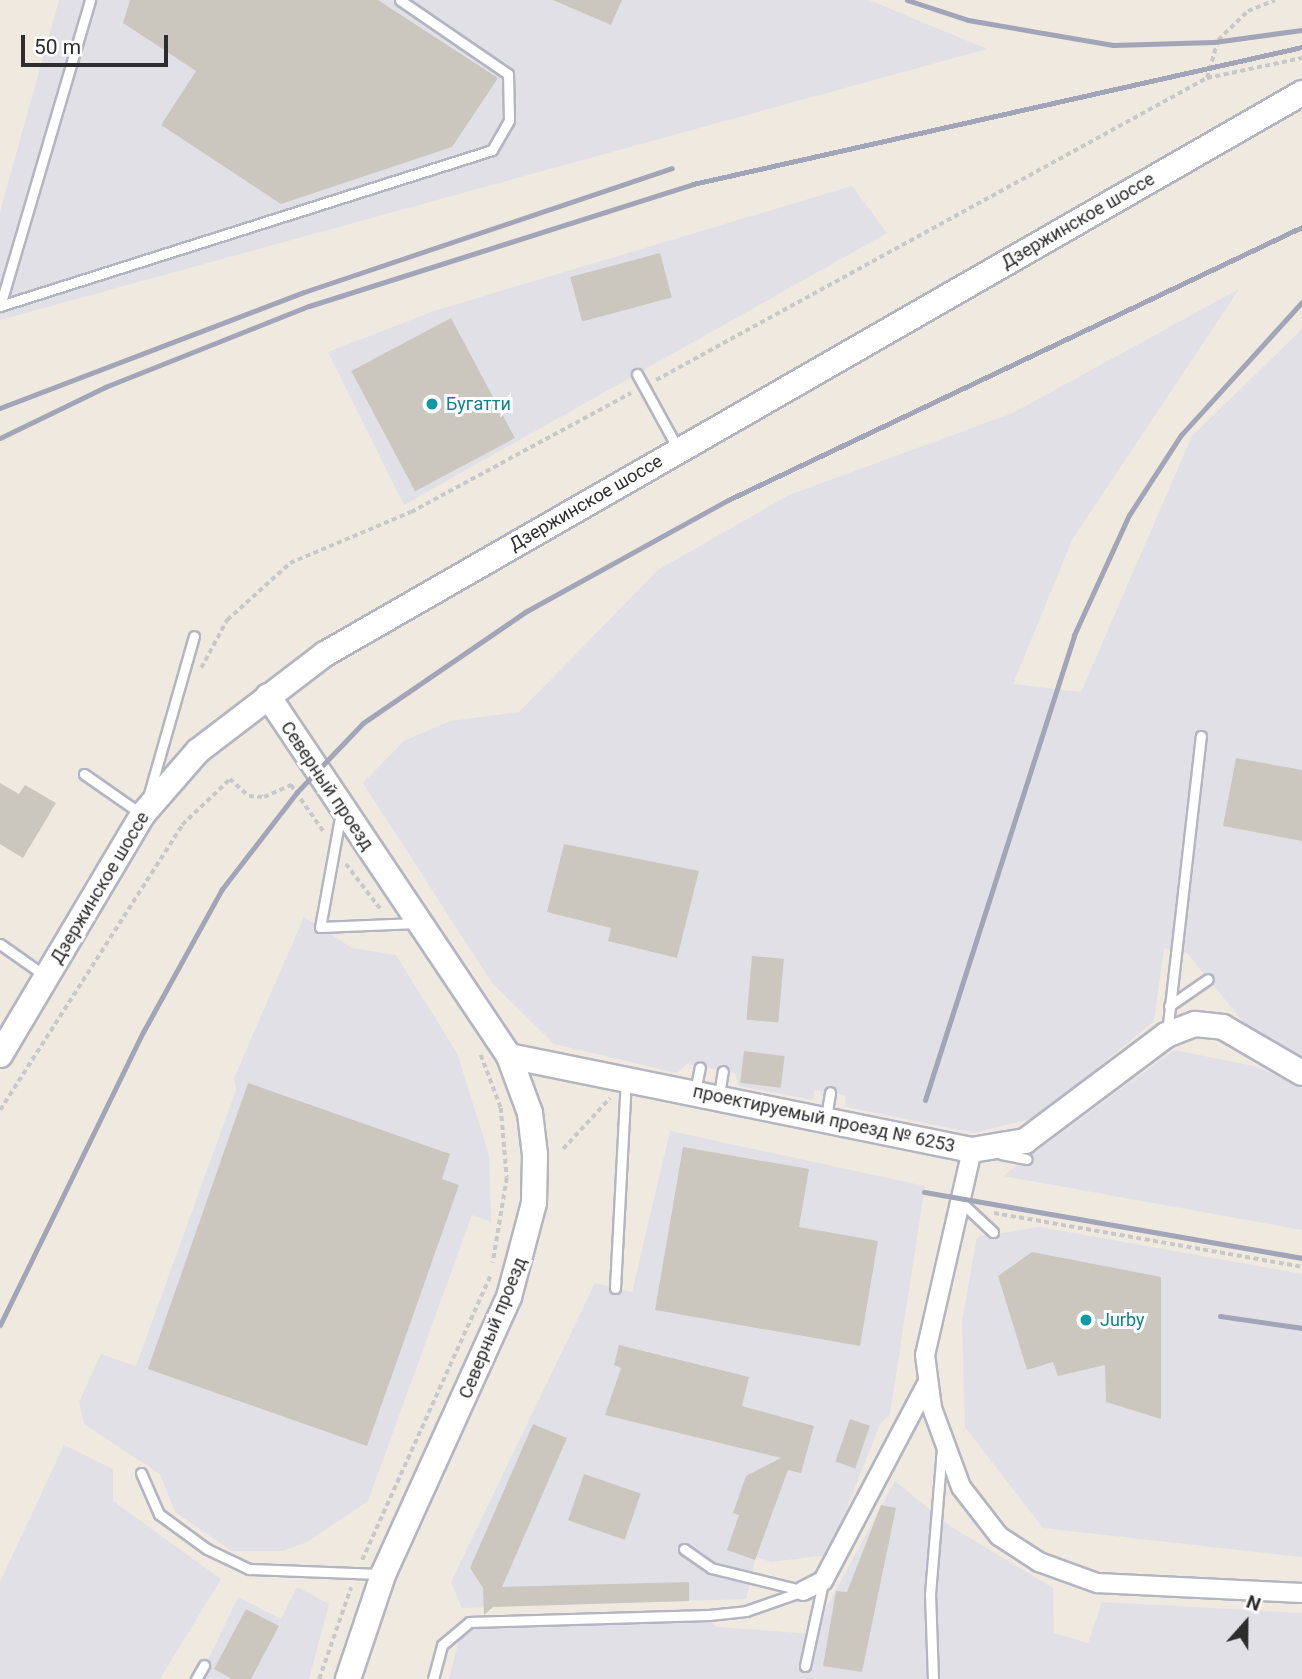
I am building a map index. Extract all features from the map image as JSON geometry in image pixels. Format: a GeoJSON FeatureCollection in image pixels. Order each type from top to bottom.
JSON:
{"type":"FeatureCollection","features":[{"type":"Feature","properties":{"kind":"street","name":"Дзержинское шоссе"},"geometry":{"type":"LineString","coordinates":[[0,1055],[143,814],[198,751],[324,654],[1302,93]]}},
{"type":"Feature","properties":{"kind":"street","name":"Северный проезд"},"geometry":{"type":"LineString","coordinates":[[268,696],[341,811],[509,1056],[530,1113],[536,1155],[524,1250],[383,1574],[348,1679]]}},
{"type":"Feature","properties":{"kind":"street","name":"проектируемый проезд № 6253"},"geometry":{"type":"LineString","coordinates":[[509,1056],[626,1082],[707,1094],[972,1150],[1026,1141],[1166,1035],[1195,1024],[1223,1027],[1302,1073]]}},
{"type":"Feature","properties":{"kind":"street"},"geometry":{"type":"LineString","coordinates":[[972,1150],[963,1204],[927,1326],[926,1386],[961,1488],[999,1536],[1040,1562],[1097,1583],[1302,1593]]}},
{"type":"Feature","properties":{"kind":"street"},"geometry":{"type":"LineString","coordinates":[[803,1591],[823,1581],[926,1386]]}},
{"type":"Feature","properties":{"kind":"lane"},"geometry":{"type":"LineString","coordinates":[[0,306],[90,0]]}},
{"type":"Feature","properties":{"kind":"lane"},"geometry":{"type":"LineString","coordinates":[[0,306],[492,150],[509,120],[508,74],[400,0]]}},
{"type":"Feature","properties":{"kind":"lane"},"geometry":{"type":"LineString","coordinates":[[637,374],[679,450]]}},
{"type":"Feature","properties":{"kind":"lane"},"geometry":{"type":"LineString","coordinates":[[84,774],[143,814],[194,636]]}},
{"type":"Feature","properties":{"kind":"lane"},"geometry":{"type":"LineString","coordinates":[[1166,1035],[1201,736]]}},
{"type":"Feature","properties":{"kind":"lane"},"geometry":{"type":"LineString","coordinates":[[341,811],[320,927],[418,923]]}},
{"type":"Feature","properties":{"kind":"lane"},"geometry":{"type":"LineString","coordinates":[[0,944],[47,976]]}},
{"type":"Feature","properties":{"kind":"lane"},"geometry":{"type":"LineString","coordinates":[[1169,1006],[1208,979]]}},
{"type":"Feature","properties":{"kind":"lane"},"geometry":{"type":"LineString","coordinates":[[700,1067],[707,1094]]}},
{"type":"Feature","properties":{"kind":"lane"},"geometry":{"type":"LineString","coordinates":[[707,1094],[723,1071]]}},
{"type":"Feature","properties":{"kind":"lane"},"geometry":{"type":"LineString","coordinates":[[615,1288],[626,1082]]}},
{"type":"Feature","properties":{"kind":"lane"},"geometry":{"type":"LineString","coordinates":[[826,1120],[830,1092]]}},
{"type":"Feature","properties":{"kind":"lane"},"geometry":{"type":"LineString","coordinates":[[972,1150],[1027,1158]]}},
{"type":"Feature","properties":{"kind":"lane"},"geometry":{"type":"LineString","coordinates":[[963,1204],[993,1232]]}},
{"type":"Feature","properties":{"kind":"lane"},"geometry":{"type":"LineString","coordinates":[[933,1679],[930,1594],[943,1437]]}},
{"type":"Feature","properties":{"kind":"lane"},"geometry":{"type":"LineString","coordinates":[[141,1473],[159,1514],[207,1549],[249,1569],[383,1574]]}},
{"type":"Feature","properties":{"kind":"lane"},"geometry":{"type":"LineString","coordinates":[[684,1549],[712,1568],[803,1591]]}},
{"type":"Feature","properties":{"kind":"lane"},"geometry":{"type":"LineString","coordinates":[[805,1665],[823,1581]]}},
{"type":"Feature","properties":{"kind":"lane"},"geometry":{"type":"LineString","coordinates":[[433,1679],[442,1645],[469,1622],[709,1615],[746,1611],[803,1591]]}},
{"type":"Feature","properties":{"kind":"lane"},"geometry":{"type":"LineString","coordinates":[[196,1679],[204,1665]]}},
{"type":"Feature","properties":{"kind":"path"},"geometry":{"type":"LineString","coordinates":[[1208,78],[1218,40],[1248,11],[1275,0]]}},
{"type":"Feature","properties":{"kind":"path"},"geometry":{"type":"LineString","coordinates":[[195,679],[227,620],[290,563],[411,512],[1208,78],[1302,58]]}},
{"type":"Feature","properties":{"kind":"path"},"geometry":{"type":"LineString","coordinates":[[0,1110],[182,825],[229,779],[249,796],[264,797],[291,785],[392,925]]}},
{"type":"Feature","properties":{"kind":"path"},"geometry":{"type":"LineString","coordinates":[[319,1679],[357,1571],[491,1276],[507,1178],[501,1108],[476,1042]]}},
{"type":"Feature","properties":{"kind":"path"},"geometry":{"type":"LineString","coordinates":[[563,1149],[597,1107],[626,1082]]}},
{"type":"Feature","properties":{"kind":"path"},"geometry":{"type":"LineString","coordinates":[[963,1204],[1302,1267]]}},
{"type":"Feature","properties":{"kind":"shaded area"},"geometry":{"type":"Polygon","coordinates":[[[59,0],[869,0],[987,49],[0,320],[0,212],[59,0]]]}},
{"type":"Feature","properties":{"kind":"shaded area"},"geometry":{"type":"Polygon","coordinates":[[[852,186],[887,233],[404,505],[328,352],[434,311],[852,186]]]}},
{"type":"Feature","properties":{"kind":"shaded area"},"geometry":{"type":"Polygon","coordinates":[[[1239,289],[1073,538],[1013,684],[1081,692],[1192,436],[1302,329],[1302,1057],[1246,1025],[1187,953],[1164,948],[1154,1021],[1038,1117],[974,1133],[846,1107],[845,1095],[815,1090],[813,1100],[739,1086],[735,1073],[687,1064],[677,1073],[554,1044],[492,983],[363,783],[404,741],[450,721],[519,712],[658,570],[789,495],[1013,413],[1239,289]]]}},
{"type":"Feature","properties":{"kind":"shaded area"},"geometry":{"type":"Polygon","coordinates":[[[304,917],[352,948],[396,955],[457,1053],[489,1155],[491,1222],[472,1215],[368,1501],[307,1542],[283,1551],[232,1551],[175,1512],[160,1474],[84,1424],[79,1402],[101,1354],[136,1366],[236,1090],[234,1078],[304,917]]]}},
{"type":"Feature","properties":{"kind":"shaded area"},"geometry":{"type":"Polygon","coordinates":[[[1174,1050],[1254,1066],[1302,1086],[1302,1230],[1003,1176],[1174,1050]]]}},
{"type":"Feature","properties":{"kind":"shaded area"},"geometry":{"type":"Polygon","coordinates":[[[670,1131],[925,1186],[890,1414],[880,1424],[828,1555],[771,1562],[756,1557],[746,1599],[462,1608],[451,1582],[595,1283],[632,1292],[670,1131]]]}},
{"type":"Feature","properties":{"kind":"shaded area"},"geometry":{"type":"Polygon","coordinates":[[[1040,1227],[1302,1274],[1302,1557],[1043,1528],[965,1427],[962,1321],[977,1237],[1040,1227]]]}},
{"type":"Feature","properties":{"kind":"shaded area"},"geometry":{"type":"Polygon","coordinates":[[[64,1445],[113,1469],[113,1501],[221,1579],[160,1679],[0,1679],[0,1582],[64,1445]]]}},
{"type":"Feature","properties":{"kind":"shaded area"},"geometry":{"type":"Polygon","coordinates":[[[895,1481],[950,1526],[1053,1588],[1054,1633],[1088,1643],[1102,1602],[1302,1613],[1302,1679],[449,1679],[462,1628],[706,1617],[717,1627],[812,1634],[895,1481]]]}},
{"type":"Feature","properties":{"kind":"shaded area"},"geometry":{"type":"Polygon","coordinates":[[[297,1587],[329,1604],[309,1679],[199,1679],[238,1597],[281,1619],[297,1587]]]}},
{"type":"Feature","properties":{"kind":"building"},"geometry":{"type":"Polygon","coordinates":[[[130,0],[378,0],[498,78],[452,147],[281,204],[161,125],[196,71],[123,23],[130,0]]]}},
{"type":"Feature","properties":{"kind":"building"},"geometry":{"type":"Polygon","coordinates":[[[553,0],[622,0],[611,25],[553,0]]]}},
{"type":"Feature","properties":{"kind":"building"},"geometry":{"type":"Polygon","coordinates":[[[660,253],[672,297],[582,322],[570,277],[660,253]]]}},
{"type":"Feature","properties":{"kind":"building","name":"Бугатти"},"geometry":{"type":"Polygon","coordinates":[[[451,318],[515,438],[415,491],[351,371],[451,318]]]}},
{"type":"Feature","properties":{"kind":"building"},"geometry":{"type":"Polygon","coordinates":[[[1236,758],[1302,770],[1302,841],[1223,826],[1236,758]]]}},
{"type":"Feature","properties":{"kind":"building"},"geometry":{"type":"Polygon","coordinates":[[[0,783],[19,794],[25,785],[56,803],[23,858],[0,844],[0,783]]]}},
{"type":"Feature","properties":{"kind":"building"},"geometry":{"type":"Polygon","coordinates":[[[564,844],[699,871],[677,958],[608,941],[611,928],[547,912],[564,844]]]}},
{"type":"Feature","properties":{"kind":"building"},"geometry":{"type":"Polygon","coordinates":[[[752,956],[784,959],[778,1023],[746,1020],[752,956]]]}},
{"type":"Feature","properties":{"kind":"building"},"geometry":{"type":"Polygon","coordinates":[[[744,1051],[785,1056],[781,1088],[740,1083],[744,1051]]]}},
{"type":"Feature","properties":{"kind":"building"},"geometry":{"type":"Polygon","coordinates":[[[248,1083],[450,1154],[442,1179],[459,1185],[367,1446],[148,1369],[248,1083]]]}},
{"type":"Feature","properties":{"kind":"building"},"geometry":{"type":"Polygon","coordinates":[[[683,1147],[809,1169],[799,1227],[878,1241],[860,1346],[655,1310],[683,1147]]]}},
{"type":"Feature","properties":{"kind":"building","name":"Jurby"},"geometry":{"type":"Polygon","coordinates":[[[1032,1252],[1161,1277],[1161,1419],[1106,1402],[1105,1365],[1058,1376],[1053,1362],[1027,1370],[998,1276],[1032,1252]]]}},
{"type":"Feature","properties":{"kind":"building"},"geometry":{"type":"Polygon","coordinates":[[[619,1345],[749,1377],[742,1406],[814,1426],[801,1473],[788,1470],[755,1560],[727,1550],[739,1515],[733,1513],[746,1476],[781,1458],[605,1415],[621,1368],[614,1365],[619,1345]]]}},
{"type":"Feature","properties":{"kind":"building"},"geometry":{"type":"Polygon","coordinates":[[[850,1419],[870,1426],[855,1468],[835,1462],[850,1419]]]}},
{"type":"Feature","properties":{"kind":"building"},"geometry":{"type":"Polygon","coordinates":[[[533,1424],[567,1438],[502,1587],[689,1582],[689,1601],[493,1607],[484,1615],[483,1588],[470,1568],[533,1424]]]}},
{"type":"Feature","properties":{"kind":"building"},"geometry":{"type":"Polygon","coordinates":[[[584,1474],[641,1494],[625,1540],[568,1520],[584,1474]]]}},
{"type":"Feature","properties":{"kind":"building"},"geometry":{"type":"Polygon","coordinates":[[[881,1505],[896,1508],[862,1672],[823,1666],[836,1591],[847,1592],[881,1505]]]}},
{"type":"Feature","properties":{"kind":"building"},"geometry":{"type":"Polygon","coordinates":[[[246,1609],[279,1626],[251,1679],[232,1679],[214,1669],[246,1609]]]}},
{"type":"Feature","properties":{"kind":"railway"},"geometry":{"type":"LineString","coordinates":[[907,0],[968,20],[1113,45],[1214,42],[1302,30]]}},
{"type":"Feature","properties":{"kind":"railway"},"geometry":{"type":"LineString","coordinates":[[0,438],[105,387],[309,306],[693,184],[1302,47]]}},
{"type":"Feature","properties":{"kind":"railway"},"geometry":{"type":"LineString","coordinates":[[0,408],[304,292],[672,168]]}},
{"type":"Feature","properties":{"kind":"railway"},"geometry":{"type":"LineString","coordinates":[[0,1325],[143,1032],[222,889],[297,792],[363,723],[525,612],[728,500],[1302,227]]}},
{"type":"Feature","properties":{"kind":"railway"},"geometry":{"type":"LineString","coordinates":[[925,1100],[1074,635],[1129,515],[1181,435],[1302,302]]}},
{"type":"Feature","properties":{"kind":"railway"},"geometry":{"type":"LineString","coordinates":[[924,1192],[1302,1258]]}},
{"type":"Feature","properties":{"kind":"railway"},"geometry":{"type":"LineString","coordinates":[[1220,1316],[1302,1328]]}},
{"type":"Feature","properties":{"kind":"place","name":"Бугатти"},"geometry":{"type":"Point","coordinates":[432,404]}},
{"type":"Feature","properties":{"kind":"place","name":"Jurby"},"geometry":{"type":"Point","coordinates":[1086,1320]}}]}
